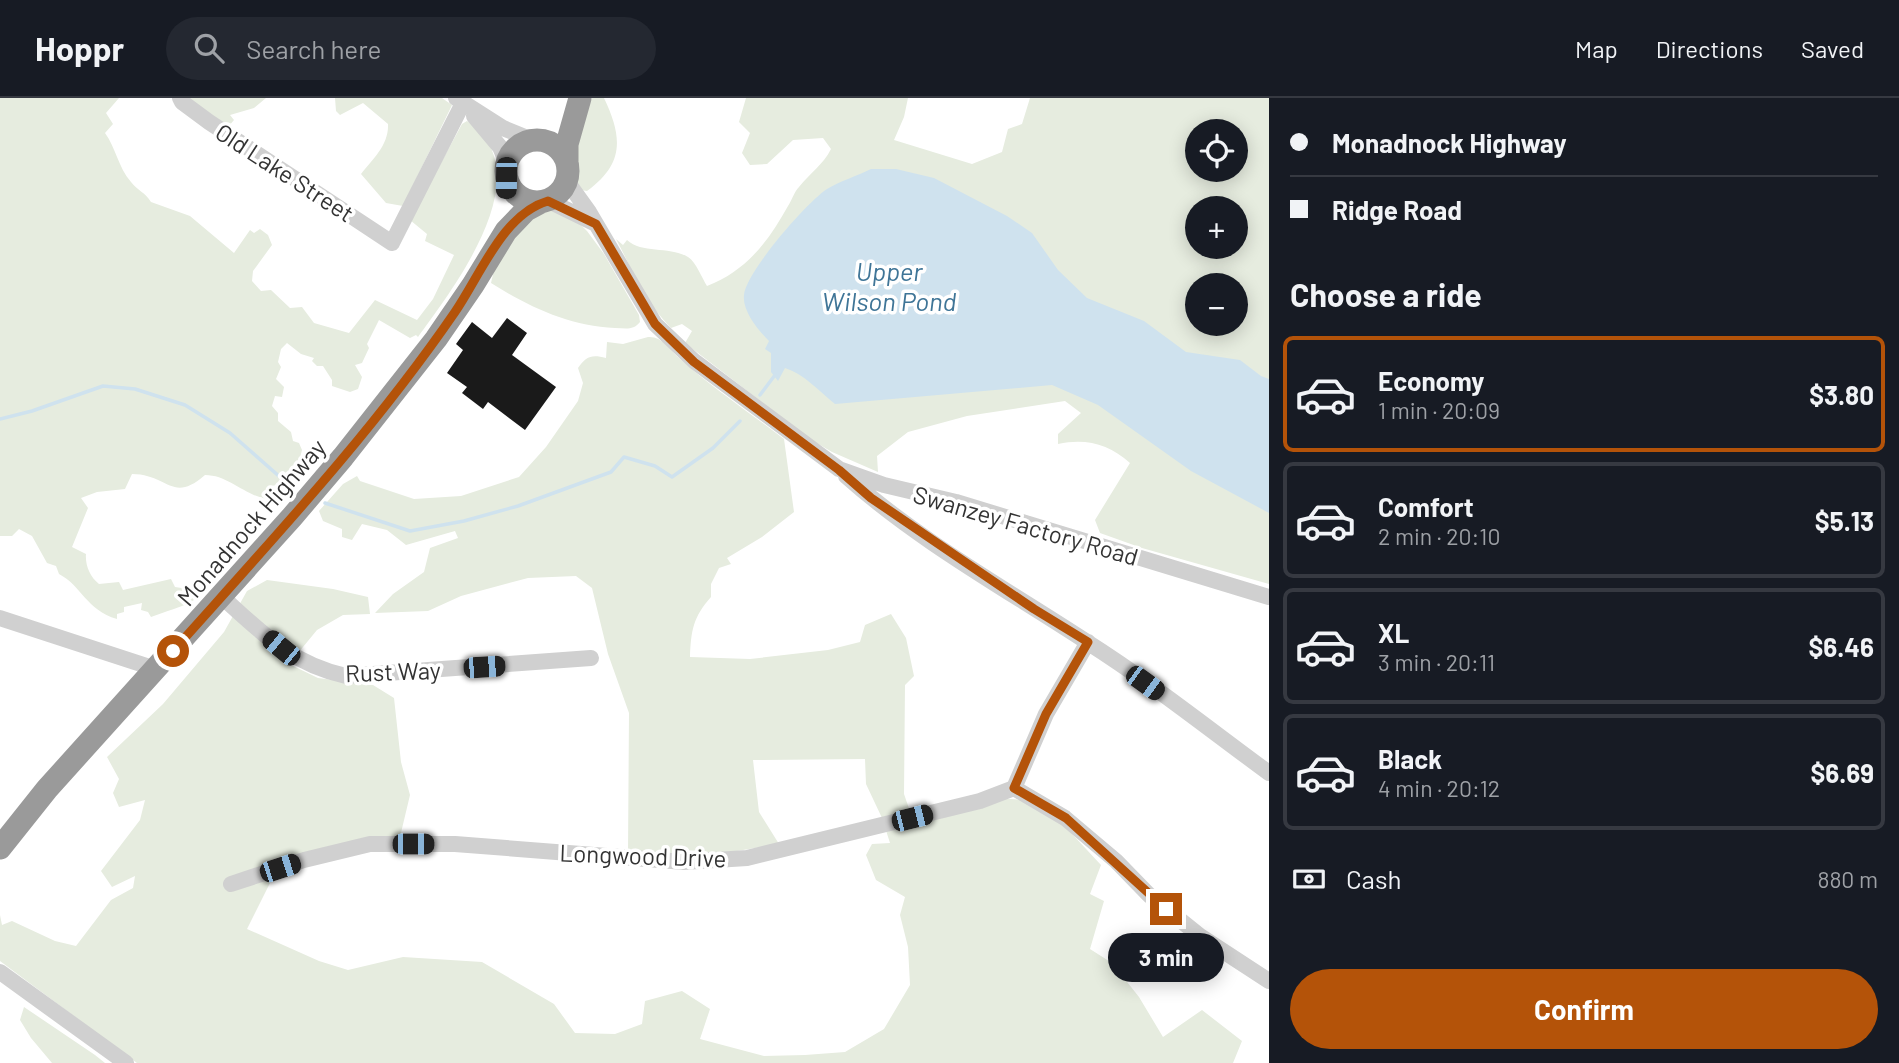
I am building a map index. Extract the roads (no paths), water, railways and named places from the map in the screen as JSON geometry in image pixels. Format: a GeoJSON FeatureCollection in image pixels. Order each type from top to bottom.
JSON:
{"type":"FeatureCollection","features":[{"type":"Feature","properties":{"kind":"highway"},"geometry":{"type":"LineString","coordinates":[[577,104],[567,144],[568,169],[560,193],[544,202],[526,201],[517,195],[507,171],[514,150],[551,132],[577,104]]}},
{"type":"Feature","properties":{"kind":"highway"},"geometry":{"type":"LineString","coordinates":[[532,140],[550,142],[563,153],[568,169]]}},
{"type":"Feature","properties":{"kind":"highway","name":"Monadnock Highway"},"geometry":{"type":"LineString","coordinates":[[494,248],[506,196],[507,171]]}},
{"type":"Feature","properties":{"kind":"highway","name":"Monadnock Highway"},"geometry":{"type":"LineString","coordinates":[[0,848],[47,789],[299,508],[413,370],[473,285],[494,248],[526,210],[544,202]]}},
{"type":"Feature","properties":{"kind":"street","name":"Old Lake Street"},"geometry":{"type":"LineString","coordinates":[[180,98],[209,122],[392,243],[459,101]]}},
{"type":"Feature","properties":{"kind":"street"},"geometry":{"type":"LineString","coordinates":[[459,101],[513,133],[532,140]]}},
{"type":"Feature","properties":{"kind":"street"},"geometry":{"type":"LineString","coordinates":[[459,101],[494,138],[507,171]]}},
{"type":"Feature","properties":{"kind":"street","name":"Swanzey Factory Road"},"geometry":{"type":"LineString","coordinates":[[568,169],[571,187],[655,324],[694,362],[839,470],[884,485],[956,502],[1269,597]]}},
{"type":"Feature","properties":{"kind":"street"},"geometry":{"type":"LineString","coordinates":[[544,202],[596,224]]}},
{"type":"Feature","properties":{"kind":"street"},"geometry":{"type":"LineString","coordinates":[[839,470],[873,499],[1034,609],[1088,642],[1269,773]]}},
{"type":"Feature","properties":{"kind":"street"},"geometry":{"type":"LineString","coordinates":[[873,499],[884,485]]}},
{"type":"Feature","properties":{"kind":"street","name":"Rust Way"},"geometry":{"type":"LineString","coordinates":[[221,596],[254,626],[300,661],[321,671],[346,676],[591,658]]}},
{"type":"Feature","properties":{"kind":"street"},"geometry":{"type":"LineString","coordinates":[[0,618],[156,669]]}},
{"type":"Feature","properties":{"kind":"street"},"geometry":{"type":"LineString","coordinates":[[1088,642],[1046,714],[1014,788],[1066,818],[1116,861],[1149,895],[1200,936],[1269,981]]}},
{"type":"Feature","properties":{"kind":"street","name":"Longwood Drive"},"geometry":{"type":"LineString","coordinates":[[231,884],[304,860],[370,844],[455,844],[684,862],[747,858],[980,801],[1014,788]]}},
{"type":"Feature","properties":{"kind":"street"},"geometry":{"type":"LineString","coordinates":[[0,972],[126,1063]]}},
{"type":"Feature","properties":{"kind":"water","name":"Upper Wilson Pond"},"geometry":{"type":"Polygon","coordinates":[[[871,169],[896,169],[934,178],[1007,216],[1032,233],[1058,270],[1087,298],[1144,321],[1186,352],[1240,360],[1269,379],[1269,513],[1191,471],[1098,405],[1052,385],[835,404],[805,379],[785,368],[778,381],[771,372],[771,353],[765,349],[769,341],[746,308],[744,295],[747,284],[779,238],[818,196],[832,186],[871,169]]]}},
{"type":"Feature","properties":{"kind":"waterway"},"geometry":{"type":"LineString","coordinates":[[760,395],[775,375]]}},
{"type":"Feature","properties":{"kind":"waterway"},"geometry":{"type":"LineString","coordinates":[[0,419],[32,411],[103,386],[135,389],[185,405],[230,433],[289,485]]}},
{"type":"Feature","properties":{"kind":"waterway"},"geometry":{"type":"LineString","coordinates":[[325,503],[410,531],[464,521],[518,506],[611,472],[624,457],[655,466],[672,477],[713,448],[740,421]]}}]}
